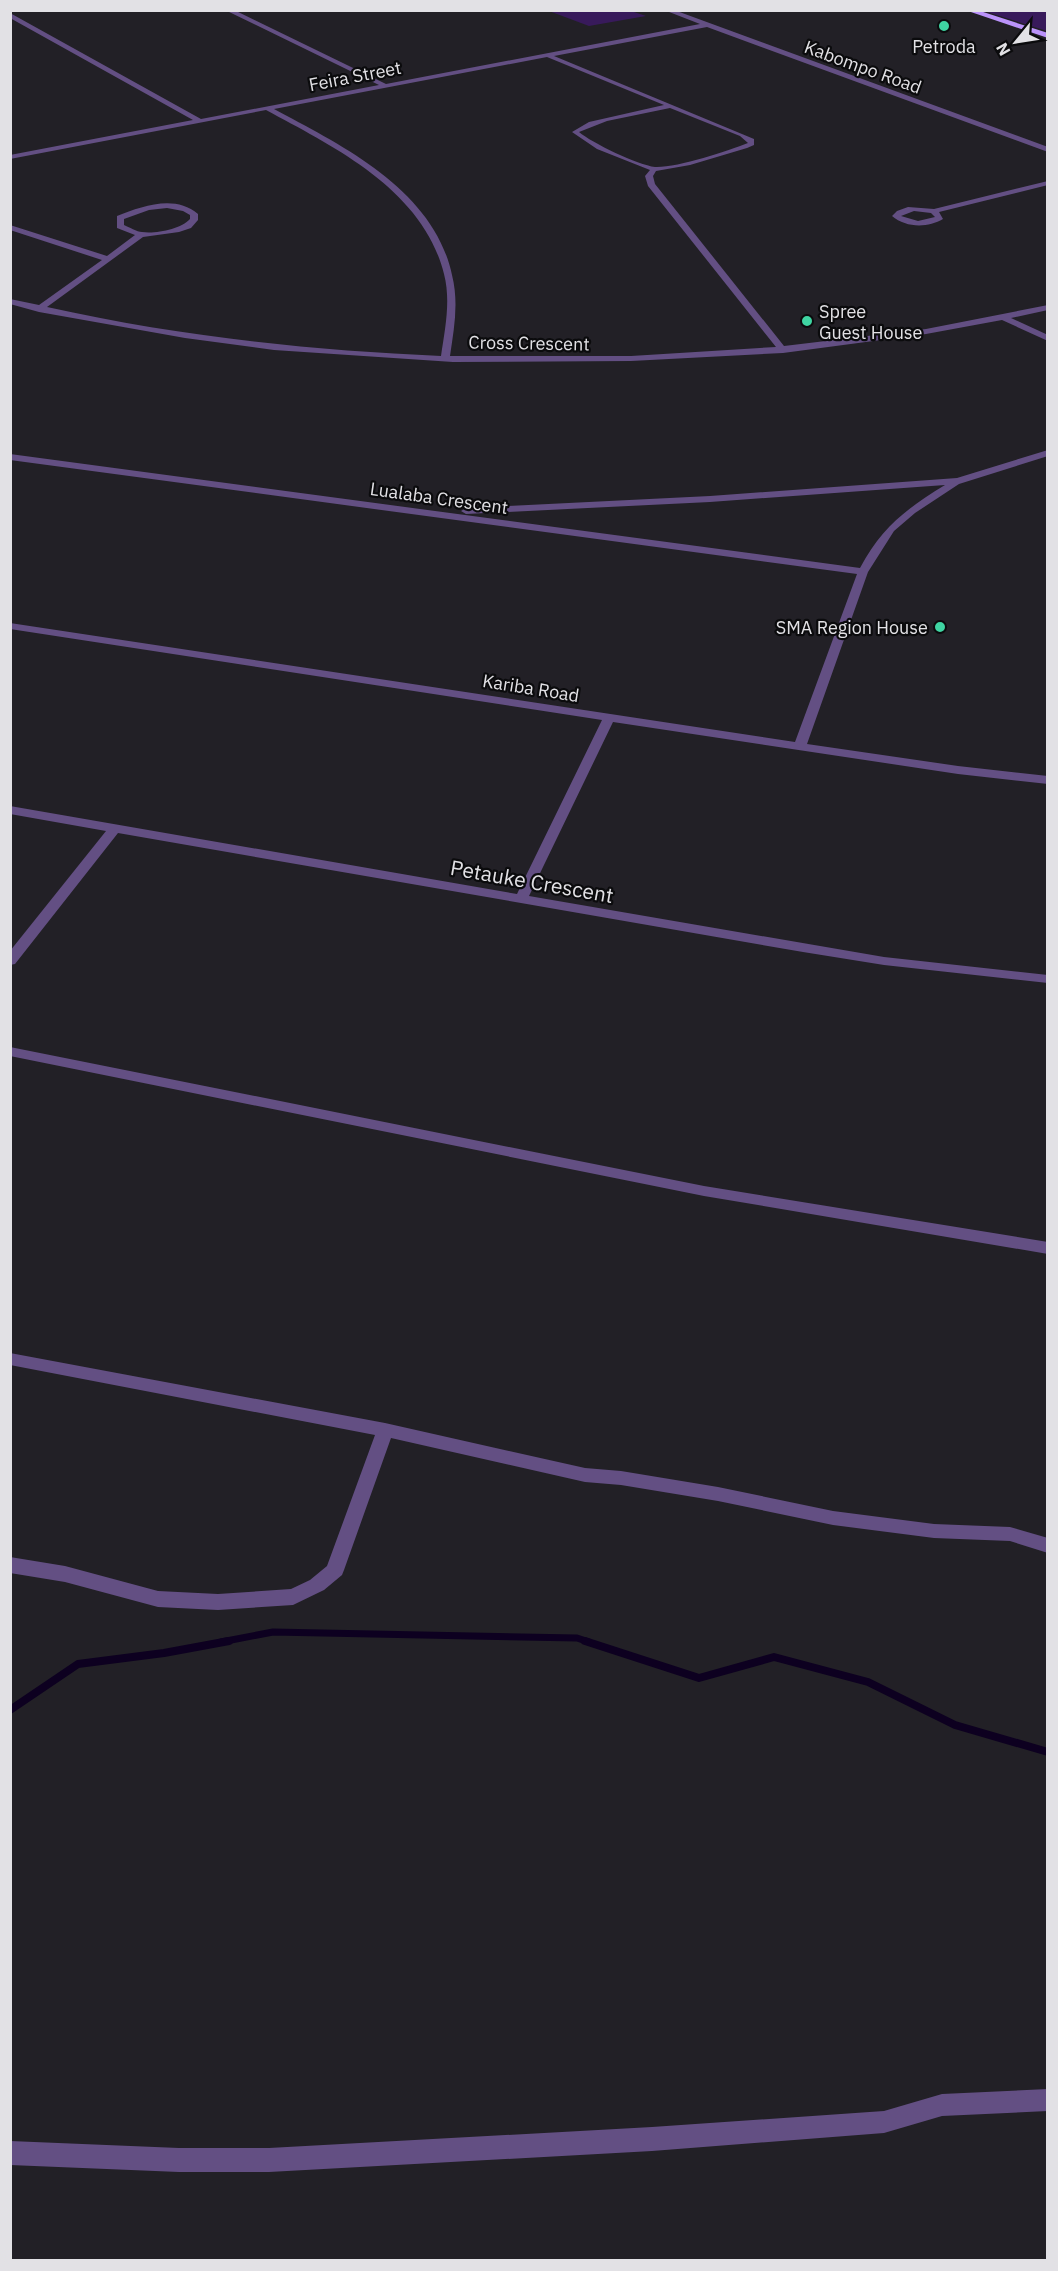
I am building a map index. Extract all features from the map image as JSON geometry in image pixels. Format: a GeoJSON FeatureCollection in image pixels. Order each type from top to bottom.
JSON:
{"type":"FeatureCollection","features":[{"type":"Feature","properties":{"kind":"highway"},"geometry":{"type":"LineString","coordinates":[[968,10],[1047,36]]}},
{"type":"Feature","properties":{"kind":"street"},"geometry":{"type":"LineString","coordinates":[[228,10],[384,85]]}},
{"type":"Feature","properties":{"kind":"street","name":"Kabompo Road"},"geometry":{"type":"LineString","coordinates":[[668,10],[1047,150]]}},
{"type":"Feature","properties":{"kind":"street"},"geometry":{"type":"LineString","coordinates":[[10,15],[200,121]]}},
{"type":"Feature","properties":{"kind":"street","name":"Feira Street"},"geometry":{"type":"LineString","coordinates":[[10,157],[706,25]]}},
{"type":"Feature","properties":{"kind":"street"},"geometry":{"type":"LineString","coordinates":[[547,55],[742,135],[752,140],[752,144],[724,154],[654,169],[602,148],[577,136],[575,132],[579,128],[595,123],[670,106]]}},
{"type":"Feature","properties":{"kind":"street"},"geometry":{"type":"LineString","coordinates":[[267,108],[342,148],[382,177],[410,202],[435,239],[448,275],[452,313],[445,358]]}},
{"type":"Feature","properties":{"kind":"street"},"geometry":{"type":"LineString","coordinates":[[654,169],[648,176],[651,184],[783,350]]}},
{"type":"Feature","properties":{"kind":"street"},"geometry":{"type":"LineString","coordinates":[[934,211],[940,217],[931,222],[905,221],[896,216],[902,210],[934,211],[1047,183]]}},
{"type":"Feature","properties":{"kind":"street"},"geometry":{"type":"LineString","coordinates":[[39,309],[141,235],[188,226],[194,220],[194,214],[188,208],[169,206],[143,210],[120,218],[120,226],[141,235]]}},
{"type":"Feature","properties":{"kind":"street"},"geometry":{"type":"LineString","coordinates":[[10,227],[107,259]]}},
{"type":"Feature","properties":{"kind":"street","name":"Cross Crescent"},"geometry":{"type":"LineString","coordinates":[[10,301],[39,309],[133,327],[226,341],[369,354],[445,358],[594,360],[783,350],[901,335],[1004,318],[1047,307]]}},
{"type":"Feature","properties":{"kind":"street"},"geometry":{"type":"LineString","coordinates":[[1004,318],[1047,339]]}},
{"type":"Feature","properties":{"kind":"street"},"geometry":{"type":"LineString","coordinates":[[418,512],[510,510],[958,481],[1047,453]]}},
{"type":"Feature","properties":{"kind":"street","name":"Lualaba Crescent"},"geometry":{"type":"LineString","coordinates":[[10,457],[863,572]]}},
{"type":"Feature","properties":{"kind":"street"},"geometry":{"type":"LineString","coordinates":[[800,746],[863,572],[872,554],[893,524],[958,481]]}},
{"type":"Feature","properties":{"kind":"street"},"geometry":{"type":"LineString","coordinates":[[504,524],[510,510]]}},
{"type":"Feature","properties":{"kind":"street","name":"Kariba Road"},"geometry":{"type":"LineString","coordinates":[[10,626],[958,770],[1047,780]]}},
{"type":"Feature","properties":{"kind":"street"},"geometry":{"type":"LineString","coordinates":[[522,898],[609,718]]}},
{"type":"Feature","properties":{"kind":"street","name":"Petauke Crescent"},"geometry":{"type":"LineString","coordinates":[[10,810],[884,961],[1047,979]]}},
{"type":"Feature","properties":{"kind":"street"},"geometry":{"type":"LineString","coordinates":[[10,961],[114,828]]}},
{"type":"Feature","properties":{"kind":"street"},"geometry":{"type":"LineString","coordinates":[[10,1051],[704,1191],[1047,1248]]}},
{"type":"Feature","properties":{"kind":"street"},"geometry":{"type":"LineString","coordinates":[[10,1359],[385,1430],[585,1475],[621,1478],[718,1494],[833,1518],[934,1531],[1010,1534],[1047,1546]]}},
{"type":"Feature","properties":{"kind":"street"},"geometry":{"type":"LineString","coordinates":[[10,1565],[65,1574],[158,1599],[218,1602],[293,1597],[317,1585],[334,1570],[385,1430]]}},
{"type":"Feature","properties":{"kind":"street"},"geometry":{"type":"LineString","coordinates":[[10,2153],[179,2160],[269,2160],[884,2122],[942,2105],[1047,2100]]}},
{"type":"Feature","properties":{"kind":"shaded area"},"geometry":{"type":"Polygon","coordinates":[[[549,11],[631,11],[646,16],[589,26],[549,11]]]}},
{"type":"Feature","properties":{"kind":"shaded area"},"geometry":{"type":"Polygon","coordinates":[[[984,11],[1047,11],[1047,31],[984,11]]]}},
{"type":"Feature","properties":{"kind":"waterway"},"geometry":{"type":"LineString","coordinates":[[221,1642],[273,1632],[577,1638],[589,1642]]}},
{"type":"Feature","properties":{"kind":"waterway"},"geometry":{"type":"LineString","coordinates":[[10,1710],[78,1664],[164,1653],[229,1641]]}},
{"type":"Feature","properties":{"kind":"waterway"},"geometry":{"type":"LineString","coordinates":[[585,1641],[699,1678],[774,1657],[868,1682],[955,1725],[1048,1752]]}},
{"type":"Feature","properties":{"kind":"place","name":"Petroda"},"geometry":{"type":"Point","coordinates":[944,26]}},
{"type":"Feature","properties":{"kind":"place","name":"Spree Guest House"},"geometry":{"type":"Point","coordinates":[807,321]}},
{"type":"Feature","properties":{"kind":"place","name":"SMA Region House"},"geometry":{"type":"Point","coordinates":[940,627]}}]}
